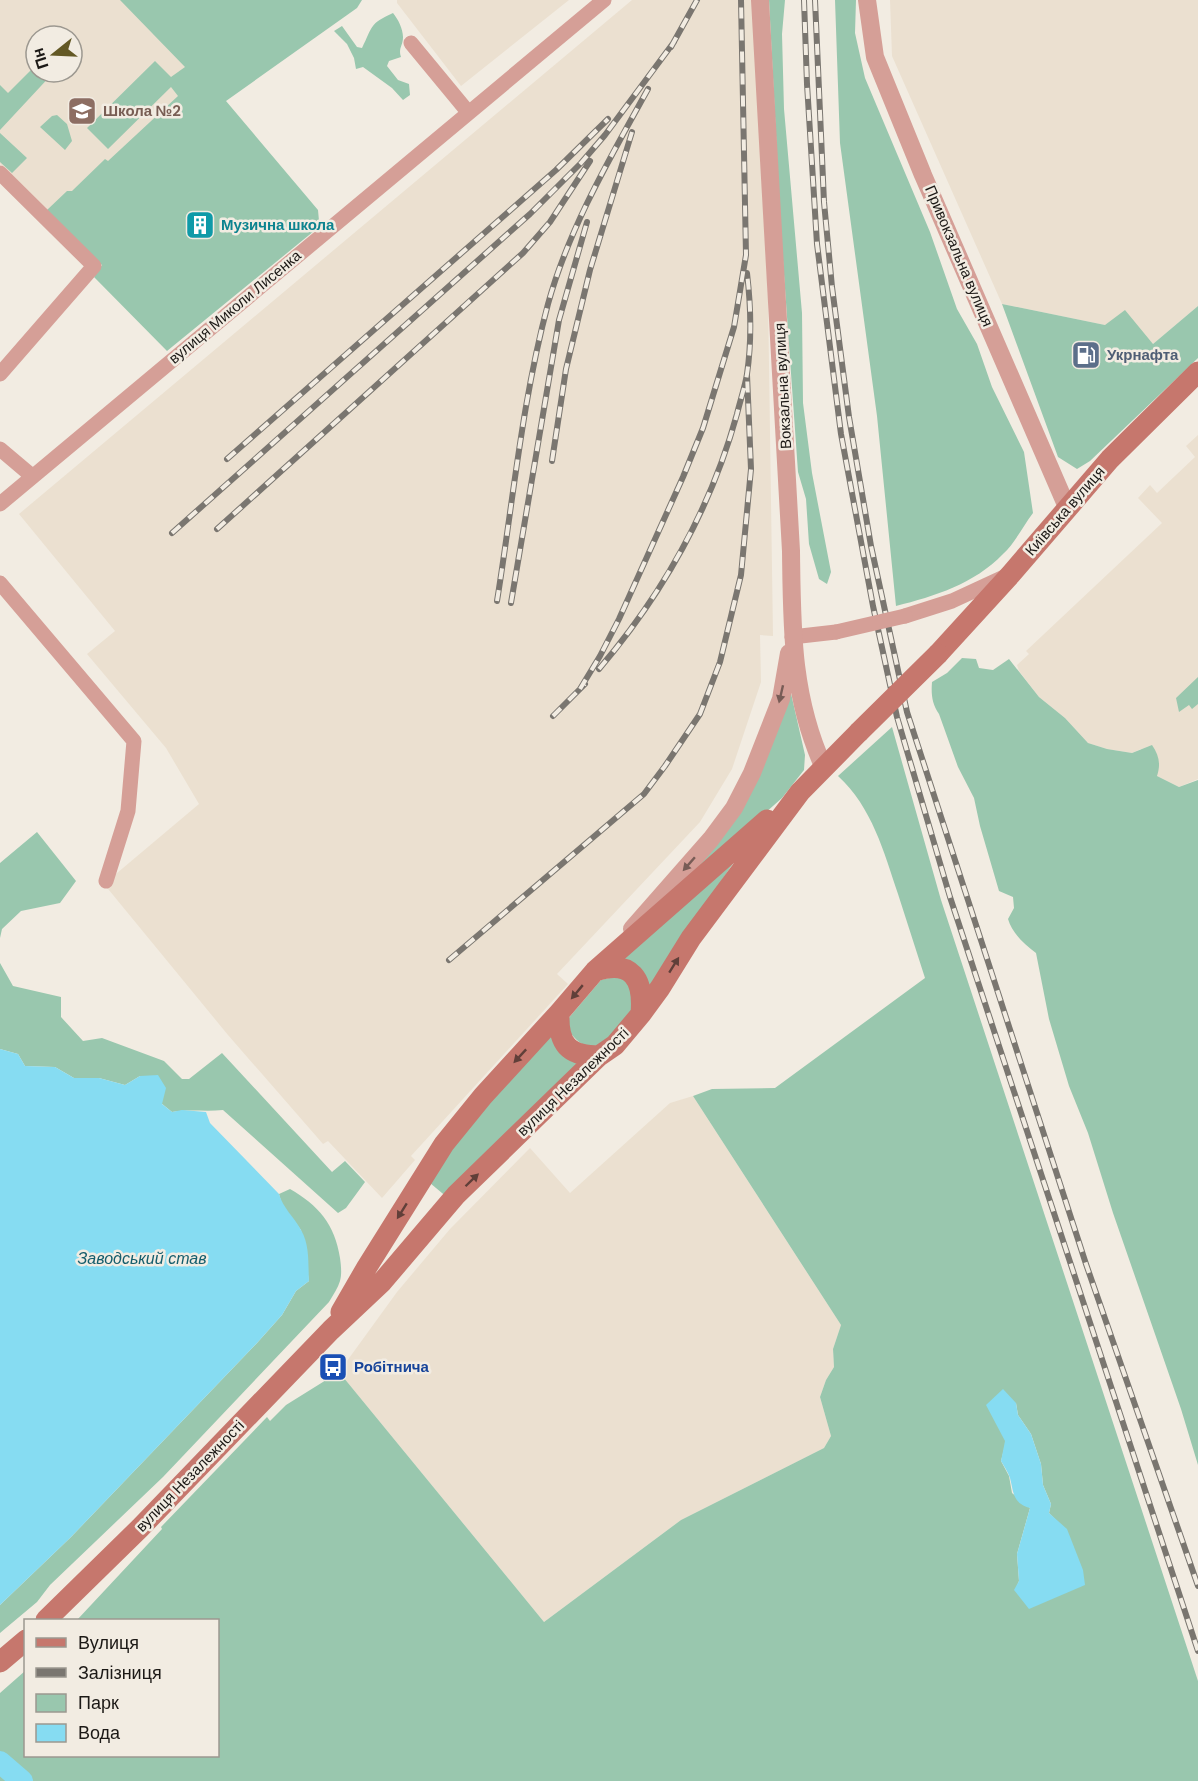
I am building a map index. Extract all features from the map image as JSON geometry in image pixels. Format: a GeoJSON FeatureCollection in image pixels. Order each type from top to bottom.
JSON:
{"type":"FeatureCollection","features":[{"type":"Feature","properties":{"kind":"main road","name":"Київська вулиця"},"geometry":{"type":"LineString","coordinates":[[859,732],[938,654],[1011,574],[1110,459],[1198,372]]}},
{"type":"Feature","properties":{"kind":"main road","name":"вулиця Незалежності"},"geometry":{"type":"LineString","coordinates":[[331,1330],[366,1267],[444,1144],[483,1096],[595,971],[800,792],[859,732]]}},
{"type":"Feature","properties":{"kind":"main road","name":"вулиця Незалежності"},"geometry":{"type":"LineString","coordinates":[[47,1619],[148,1520],[331,1330],[382,1282],[456,1195],[599,1056],[615,1045],[641,1014],[691,938],[800,792]]}},
{"type":"Feature","properties":{"kind":"main road"},"geometry":{"type":"LineString","coordinates":[[595,971],[619,966],[632,974],[643,996],[641,1014]]}},
{"type":"Feature","properties":{"kind":"main road"},"geometry":{"type":"LineString","coordinates":[[559,1013],[560,1032],[572,1052],[582,1056],[599,1056]]}},
{"type":"Feature","properties":{"kind":"main road"},"geometry":{"type":"LineString","coordinates":[[0,1662],[24,1642]]}},
{"type":"Feature","properties":{"kind":"street","name":"вулиця Миколи Лисенка"},"geometry":{"type":"LineString","coordinates":[[0,504],[604,0]]}},
{"type":"Feature","properties":{"kind":"street","name":"Вокзальна вулиця"},"geometry":{"type":"LineString","coordinates":[[760,0],[791,551],[792,637],[801,699],[814,747],[824,768]]}},
{"type":"Feature","properties":{"kind":"street","name":"Привокзальна вулиця"},"geometry":{"type":"LineString","coordinates":[[867,0],[875,57],[923,175],[1067,507]]}},
{"type":"Feature","properties":{"kind":"street"},"geometry":{"type":"LineString","coordinates":[[411,43],[468,112]]}},
{"type":"Feature","properties":{"kind":"street"},"geometry":{"type":"LineString","coordinates":[[0,173],[94,266],[0,374]]}},
{"type":"Feature","properties":{"kind":"street"},"geometry":{"type":"LineString","coordinates":[[0,449],[32,476]]}},
{"type":"Feature","properties":{"kind":"street"},"geometry":{"type":"LineString","coordinates":[[595,971],[711,839],[734,808],[752,773],[781,699],[792,637],[836,632],[905,616],[952,601],[1011,574]]}},
{"type":"Feature","properties":{"kind":"street"},"geometry":{"type":"LineString","coordinates":[[0,583],[134,741],[128,811],[106,881]]}},
{"type":"Feature","properties":{"kind":"shaded area","name":"Школа №2"},"geometry":{"type":"Polygon","coordinates":[[[0,0],[356,0],[56,220],[0,164],[0,0]]]}},
{"type":"Feature","properties":{"kind":"shaded area"},"geometry":{"type":"Polygon","coordinates":[[[397,0],[569,0],[461,86],[397,0]]]}},
{"type":"Feature","properties":{"kind":"shaded area"},"geometry":{"type":"Polygon","coordinates":[[[632,0],[752,0],[768,297],[773,636],[760,635],[761,682],[732,769],[700,822],[557,974],[568,984],[411,1156],[415,1160],[382,1198],[328,1141],[323,1144],[228,1035],[104,884],[199,804],[166,748],[87,654],[115,631],[19,514],[632,0]]]}},
{"type":"Feature","properties":{"kind":"shaded area"},"geometry":{"type":"Polygon","coordinates":[[[890,0],[1198,0],[1198,306],[1153,344],[1105,325],[1002,304],[892,56],[890,0]]]}},
{"type":"Feature","properties":{"kind":"shaded area"},"geometry":{"type":"Polygon","coordinates":[[[1198,435],[1198,779],[1179,787],[1157,776],[1141,749],[1132,753],[1088,743],[1065,718],[1039,697],[1017,665],[1029,654],[1026,651],[1162,523],[1138,498],[1150,485],[1157,493],[1195,457],[1186,446],[1198,435]]]}},
{"type":"Feature","properties":{"kind":"shaded area"},"geometry":{"type":"Polygon","coordinates":[[[693,1096],[841,1325],[833,1349],[834,1367],[820,1397],[831,1436],[824,1448],[681,1520],[544,1622],[339,1372],[397,1292],[450,1229],[530,1148],[570,1193],[670,1103],[693,1096]]]}},
{"type":"Feature","properties":{"kind":"green space"},"geometry":{"type":"Polygon","coordinates":[[[120,0],[362,0],[357,8],[226,101],[318,210],[319,221],[314,231],[167,351],[94,277],[102,265],[90,256],[47,210],[67,191],[72,191],[105,159],[108,161],[178,96],[171,87],[108,149],[87,128],[155,61],[171,77],[185,67],[120,0]]]}},
{"type":"Feature","properties":{"kind":"green space"},"geometry":{"type":"Polygon","coordinates":[[[769,0],[785,0],[782,34],[784,109],[802,313],[803,403],[812,473],[831,572],[827,584],[819,579],[809,544],[806,499],[798,472],[781,232],[769,0]]]}},
{"type":"Feature","properties":{"kind":"green space"},"geometry":{"type":"Polygon","coordinates":[[[835,0],[856,0],[855,33],[865,78],[930,232],[957,309],[977,344],[992,387],[1024,452],[1033,513],[1007,550],[980,573],[953,588],[896,606],[877,416],[840,143],[835,0]]]}},
{"type":"Feature","properties":{"kind":"green space"},"geometry":{"type":"Polygon","coordinates":[[[393,13],[400,24],[403,40],[401,57],[389,61],[387,66],[398,80],[409,84],[410,95],[403,100],[392,88],[363,67],[356,69],[354,58],[347,44],[334,31],[342,26],[357,47],[362,48],[373,26],[393,13]]]}},
{"type":"Feature","properties":{"kind":"green space"},"geometry":{"type":"Polygon","coordinates":[[[24,77],[24,84],[43,84],[0,130],[0,85],[8,93],[24,77]]]}},
{"type":"Feature","properties":{"kind":"green space"},"geometry":{"type":"Polygon","coordinates":[[[57,115],[67,124],[72,141],[65,150],[40,127],[52,116],[57,115]]]}},
{"type":"Feature","properties":{"kind":"green space"},"geometry":{"type":"Polygon","coordinates":[[[0,133],[27,158],[12,173],[0,162],[0,133]]]}},
{"type":"Feature","properties":{"kind":"green space"},"geometry":{"type":"Polygon","coordinates":[[[1002,304],[1105,325],[1125,310],[1153,344],[1198,306],[1198,358],[1090,461],[1077,469],[1058,457],[1002,304]]]}},
{"type":"Feature","properties":{"kind":"green space"},"geometry":{"type":"Polygon","coordinates":[[[962,658],[976,659],[979,668],[993,670],[1009,659],[1039,697],[1065,718],[1088,743],[1132,753],[1152,745],[1159,760],[1157,776],[1179,787],[1198,780],[1198,1465],[1088,1133],[1069,1086],[1049,1019],[1036,953],[1012,929],[1008,919],[1014,908],[1013,897],[999,891],[974,798],[958,767],[933,703],[932,682],[947,673],[962,658]]]}},
{"type":"Feature","properties":{"kind":"green space"},"geometry":{"type":"Polygon","coordinates":[[[1198,677],[1198,704],[1192,709],[1189,705],[1179,712],[1176,698],[1198,677]]]}},
{"type":"Feature","properties":{"kind":"green space"},"geometry":{"type":"Polygon","coordinates":[[[790,689],[805,755],[804,770],[782,798],[644,921],[733,819],[790,689]]]}},
{"type":"Feature","properties":{"kind":"green space"},"geometry":{"type":"Polygon","coordinates":[[[892,727],[941,900],[1198,1681],[1198,1781],[0,1781],[0,1693],[24,1672],[24,1757],[219,1757],[219,1619],[78,1619],[162,1529],[161,1527],[267,1417],[270,1421],[286,1405],[339,1372],[544,1622],[681,1520],[824,1448],[831,1436],[820,1397],[834,1367],[833,1349],[841,1325],[693,1096],[712,1089],[775,1088],[925,978],[876,831],[850,788],[838,776],[892,727]],[[1016,1403],[1001,1461],[1009,1476],[1012,1493],[1030,1508],[1017,1554],[1019,1581],[1015,1590],[1056,1520],[1049,1513],[1051,1504],[1043,1485],[1041,1464],[1031,1434],[1018,1415],[1016,1403]]]}},
{"type":"Feature","properties":{"kind":"green space"},"geometry":{"type":"Polygon","coordinates":[[[37,832],[76,881],[60,903],[21,911],[2,929],[0,938],[0,863],[37,832]]]}},
{"type":"Feature","properties":{"kind":"green space"},"geometry":{"type":"Polygon","coordinates":[[[741,852],[680,941],[650,989],[617,960],[741,852]]]}},
{"type":"Feature","properties":{"kind":"green space"},"geometry":{"type":"Polygon","coordinates":[[[0,963],[13,986],[61,997],[61,1017],[83,1041],[102,1038],[164,1061],[182,1079],[189,1079],[222,1053],[332,1172],[345,1161],[365,1182],[346,1208],[338,1213],[223,1110],[172,1112],[161,1103],[140,1076],[125,1085],[99,1078],[74,1078],[55,1067],[25,1066],[18,1054],[0,1049],[0,963]]]}},
{"type":"Feature","properties":{"kind":"green space"},"geometry":{"type":"Polygon","coordinates":[[[617,976],[629,983],[635,1012],[602,1043],[594,1046],[585,1045],[576,1040],[567,1028],[568,1019],[601,980],[617,976]]]}},
{"type":"Feature","properties":{"kind":"green space"},"geometry":{"type":"Polygon","coordinates":[[[550,1029],[582,1064],[448,1198],[430,1183],[451,1148],[550,1029]]]}},
{"type":"Feature","properties":{"kind":"green space"},"geometry":{"type":"Polygon","coordinates":[[[290,1189],[309,1202],[324,1217],[338,1246],[341,1275],[329,1302],[163,1477],[50,1585],[37,1602],[0,1633],[0,1605],[71,1537],[257,1343],[282,1315],[296,1291],[309,1281],[301,1230],[282,1205],[279,1194],[290,1189]]]}},
{"type":"Feature","properties":{"kind":"water","name":"Заводський став"},"geometry":{"type":"Polygon","coordinates":[[[0,1049],[18,1054],[25,1066],[55,1067],[74,1078],[99,1078],[125,1085],[140,1076],[158,1075],[166,1088],[162,1104],[172,1112],[182,1110],[206,1112],[210,1123],[279,1194],[304,1236],[308,1255],[309,1281],[296,1291],[282,1315],[257,1343],[71,1537],[0,1605],[0,1049]]]}},
{"type":"Feature","properties":{"kind":"water"},"geometry":{"type":"Polygon","coordinates":[[[1003,1389],[1016,1403],[1018,1415],[1031,1434],[1041,1464],[1043,1485],[1051,1504],[1049,1513],[1067,1529],[1083,1570],[1085,1585],[1029,1609],[1014,1590],[1019,1581],[1017,1554],[1030,1508],[1017,1501],[1015,1497],[1009,1476],[1001,1461],[1005,1441],[986,1405],[1003,1389]]]}},
{"type":"Feature","properties":{"kind":"waterway"},"geometry":{"type":"LineString","coordinates":[[0,1762],[22,1781]]}},
{"type":"Feature","properties":{"kind":"railway"},"geometry":{"type":"LineString","coordinates":[[671,47],[697,0]]}},
{"type":"Feature","properties":{"kind":"railway"},"geometry":{"type":"LineString","coordinates":[[580,689],[619,619],[683,477],[703,428],[734,327],[746,255],[741,0]]}},
{"type":"Feature","properties":{"kind":"railway"},"geometry":{"type":"LineString","coordinates":[[804,0],[817,244],[841,434],[873,606],[897,717],[950,897],[1198,1651]]}},
{"type":"Feature","properties":{"kind":"railway"},"geometry":{"type":"LineString","coordinates":[[815,0],[824,202],[832,287],[849,417],[871,546],[907,712],[1086,1264],[1198,1586]]}},
{"type":"Feature","properties":{"kind":"railway"},"geometry":{"type":"LineString","coordinates":[[172,533],[530,214],[581,163],[605,135],[674,42]]}},
{"type":"Feature","properties":{"kind":"railway"},"geometry":{"type":"LineString","coordinates":[[497,601],[531,377],[548,304],[579,221],[605,167],[648,89]]}},
{"type":"Feature","properties":{"kind":"railway"},"geometry":{"type":"LineString","coordinates":[[227,459],[556,170],[608,119]]}},
{"type":"Feature","properties":{"kind":"railway"},"geometry":{"type":"LineString","coordinates":[[552,461],[566,369],[590,270],[632,132]]}},
{"type":"Feature","properties":{"kind":"railway"},"geometry":{"type":"LineString","coordinates":[[217,529],[523,253],[550,222],[590,161]]}},
{"type":"Feature","properties":{"kind":"railway"},"geometry":{"type":"LineString","coordinates":[[511,603],[559,320],[587,222]]}},
{"type":"Feature","properties":{"kind":"railway"},"geometry":{"type":"LineString","coordinates":[[599,669],[643,611],[682,549],[699,516],[726,449],[744,389],[749,361],[750,324],[747,273]]}},
{"type":"Feature","properties":{"kind":"railway"},"geometry":{"type":"LineString","coordinates":[[449,960],[644,794],[700,714],[720,662],[741,575],[751,469],[747,375]]}},
{"type":"Feature","properties":{"kind":"railway"},"geometry":{"type":"LineString","coordinates":[[553,716],[585,684]]}},
{"type":"Feature","properties":{"kind":"place","name":"Школа №2"},"geometry":{"type":"Point","coordinates":[82,111]}},
{"type":"Feature","properties":{"kind":"place","name":"Музична школа"},"geometry":{"type":"Point","coordinates":[200,225]}},
{"type":"Feature","properties":{"kind":"place","name":"Укрнафта"},"geometry":{"type":"Point","coordinates":[1086,355]}},
{"type":"Feature","properties":{"kind":"place","name":"Робітнича"},"geometry":{"type":"Point","coordinates":[333,1367]}}]}
